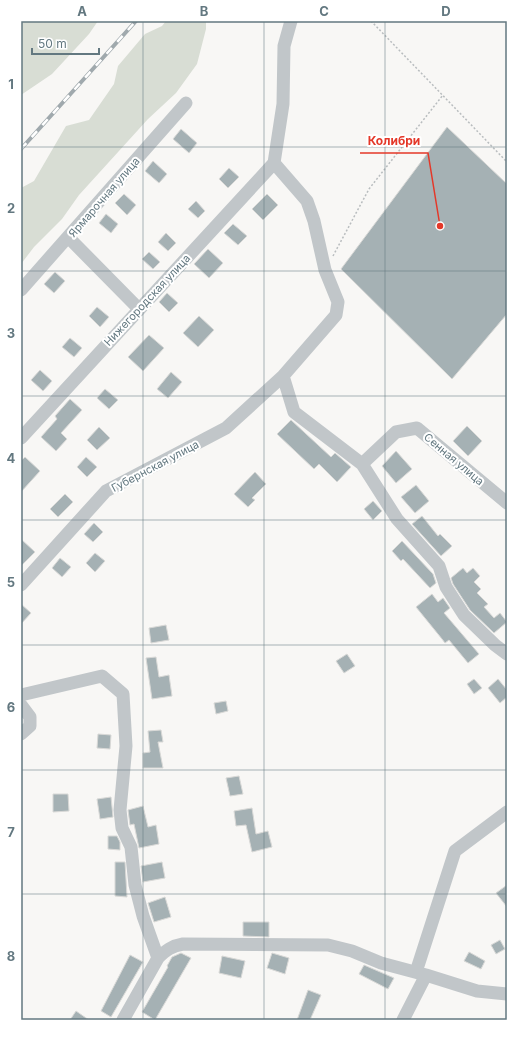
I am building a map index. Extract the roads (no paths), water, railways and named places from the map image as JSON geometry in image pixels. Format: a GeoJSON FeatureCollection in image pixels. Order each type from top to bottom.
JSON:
{"type":"FeatureCollection","features":[{"type":"Feature","properties":{"kind":"street"},"geometry":{"type":"LineString","coordinates":[[274,163],[283,104],[284,46],[291,21]]}},
{"type":"Feature","properties":{"kind":"street","name":"Ярмарочная улица"},"geometry":{"type":"LineString","coordinates":[[21,290],[69,238],[186,103]]}},
{"type":"Feature","properties":{"kind":"street","name":"Губернская улица"},"geometry":{"type":"LineString","coordinates":[[21,585],[106,491],[226,428],[283,376],[336,315],[338,302],[326,270],[314,221],[307,201],[274,163]]}},
{"type":"Feature","properties":{"kind":"street","name":"Нижегородская улица"},"geometry":{"type":"LineString","coordinates":[[21,438],[274,163]]}},
{"type":"Feature","properties":{"kind":"street"},"geometry":{"type":"LineString","coordinates":[[69,238],[139,309]]}},
{"type":"Feature","properties":{"kind":"street"},"geometry":{"type":"LineString","coordinates":[[283,376],[294,412],[362,464],[397,519],[440,566],[446,587],[464,615],[495,645],[507,654]]}},
{"type":"Feature","properties":{"kind":"street","name":"Сенная улица"},"geometry":{"type":"LineString","coordinates":[[362,464],[396,432],[417,428],[507,503]]}},
{"type":"Feature","properties":{"kind":"street"},"geometry":{"type":"LineString","coordinates":[[21,695],[102,676],[123,694],[126,746],[120,810],[122,828],[131,847],[135,885],[143,916],[158,958]]}},
{"type":"Feature","properties":{"kind":"street"},"geometry":{"type":"LineString","coordinates":[[21,705],[30,717],[30,726],[21,734]]}},
{"type":"Feature","properties":{"kind":"street"},"geometry":{"type":"LineString","coordinates":[[403,1020],[421,973],[455,851],[507,812]]}},
{"type":"Feature","properties":{"kind":"street"},"geometry":{"type":"LineString","coordinates":[[123,1020],[158,958],[166,950],[183,944],[241,946],[321,944],[352,951],[381,963],[421,973],[477,991],[507,994]]}},
{"type":"Feature","properties":{"kind":"railway"},"geometry":{"type":"LineString","coordinates":[[21,149],[136,21]]}},
{"type":"Feature","properties":{"kind":"place","name":"Колибри"},"geometry":{"type":"Point","coordinates":[440,226]}}]}
